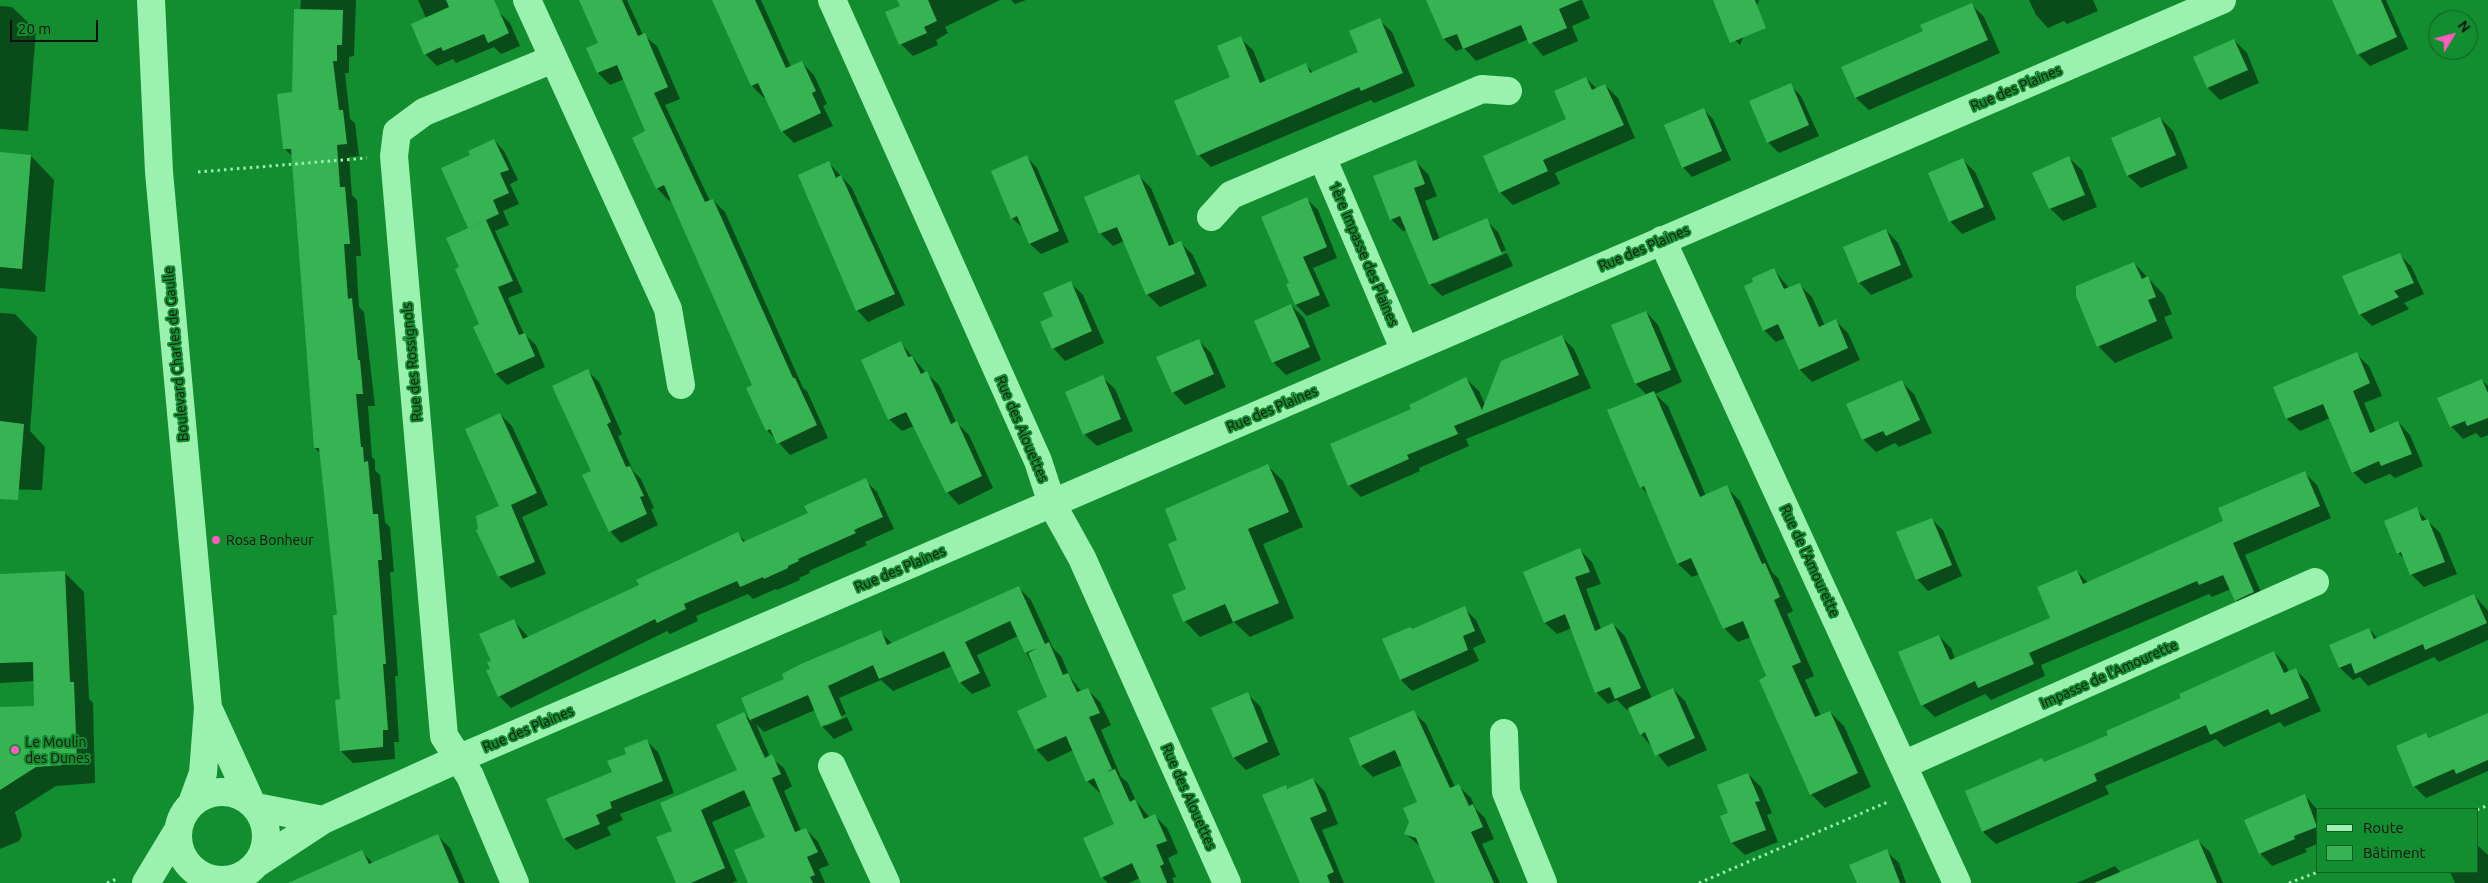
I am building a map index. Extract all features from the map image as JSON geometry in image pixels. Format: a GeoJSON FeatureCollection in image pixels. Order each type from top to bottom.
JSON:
{"type":"FeatureCollection","features":[{"type":"Feature","properties":{"kind":"street","name":"Boulevard Charles de Gaulle"},"geometry":{"type":"LineString","coordinates":[[151,0],[160,172],[208,708],[203,773],[192,803],[185,810],[178,830]]}},
{"type":"Feature","properties":{"kind":"street"},"geometry":{"type":"LineString","coordinates":[[527,0],[668,309],[681,385]]}},
{"type":"Feature","properties":{"kind":"street","name":"Rue des Alouettes"},"geometry":{"type":"LineString","coordinates":[[832,0],[1038,461],[1052,504],[1082,558],[1227,883]]}},
{"type":"Feature","properties":{"kind":"street","name":"Rue des Plaines"},"geometry":{"type":"LineString","coordinates":[[220,877],[323,820],[460,758],[2222,0]]}},
{"type":"Feature","properties":{"kind":"street","name":"Rue des Rossignols"},"geometry":{"type":"LineString","coordinates":[[515,883],[470,776],[444,736],[394,156],[397,132],[424,112],[553,59]]}},
{"type":"Feature","properties":{"kind":"street"},"geometry":{"type":"LineString","coordinates":[[1211,217],[1231,195],[1482,89],[1508,91]]}},
{"type":"Feature","properties":{"kind":"street","name":"1ère Impasse des Plaines"},"geometry":{"type":"LineString","coordinates":[[1322,157],[1405,351]]}},
{"type":"Feature","properties":{"kind":"street","name":"Rue de l'Amourette"},"geometry":{"type":"LineString","coordinates":[[1662,240],[1957,883]]}},
{"type":"Feature","properties":{"kind":"street","name":"Impasse de l'Amourette"},"geometry":{"type":"LineString","coordinates":[[1903,765],[2315,582]]}},
{"type":"Feature","properties":{"kind":"street","name":"Boulevard Charles de Gaulle"},"geometry":{"type":"LineString","coordinates":[[208,708],[223,745],[254,804],[263,817],[266,836],[263,854],[220,877]]}},
{"type":"Feature","properties":{"kind":"street"},"geometry":{"type":"LineString","coordinates":[[1504,733],[1506,792],[1543,883]]}},
{"type":"Feature","properties":{"kind":"street"},"geometry":{"type":"LineString","coordinates":[[832,766],[886,883]]}},
{"type":"Feature","properties":{"kind":"street"},"geometry":{"type":"LineString","coordinates":[[192,803],[203,795],[228,791],[240,795],[254,804],[323,820]]}},
{"type":"Feature","properties":{"kind":"street"},"geometry":{"type":"LineString","coordinates":[[178,830],[179,846],[184,858],[220,877]]}},
{"type":"Feature","properties":{"kind":"street"},"geometry":{"type":"LineString","coordinates":[[134,880],[178,830]]}},
{"type":"Feature","properties":{"kind":"path"},"geometry":{"type":"LineString","coordinates":[[198,172],[394,156]]}},
{"type":"Feature","properties":{"kind":"path"},"geometry":{"type":"LineString","coordinates":[[1700,883],[1915,791]]}},
{"type":"Feature","properties":{"kind":"path"},"geometry":{"type":"LineString","coordinates":[[2289,883],[2316,873]]}},
{"type":"Feature","properties":{"kind":"path"},"geometry":{"type":"LineString","coordinates":[[107,883],[134,880]]}},
{"type":"Feature","properties":{"kind":"building"},"geometry":{"type":"Polygon","coordinates":[[[446,0],[494,0],[509,33],[488,43],[484,34],[443,51],[441,47],[424,55],[411,24],[449,7],[446,0]]]}},
{"type":"Feature","properties":{"kind":"building"},"geometry":{"type":"Polygon","coordinates":[[[579,0],[622,0],[638,36],[645,33],[668,87],[654,93],[705,202],[713,199],[793,378],[795,378],[817,425],[777,444],[770,429],[766,431],[746,388],[752,385],[664,185],[656,189],[632,138],[645,131],[617,65],[597,73],[586,48],[598,43],[579,0]]]}},
{"type":"Feature","properties":{"kind":"building"},"geometry":{"type":"Polygon","coordinates":[[[712,0],[755,0],[786,68],[802,61],[816,91],[812,93],[821,113],[781,132],[758,83],[751,86],[712,0]]]}},
{"type":"Feature","properties":{"kind":"building"},"geometry":{"type":"Polygon","coordinates":[[[897,0],[928,0],[937,21],[924,27],[927,33],[899,45],[885,12],[900,6],[897,0]]]}},
{"type":"Feature","properties":{"kind":"building"},"geometry":{"type":"Polygon","coordinates":[[[1426,0],[1580,0],[1559,9],[1567,28],[1529,44],[1521,25],[1463,49],[1457,34],[1443,39],[1426,0]]]}},
{"type":"Feature","properties":{"kind":"building"},"geometry":{"type":"Polygon","coordinates":[[[1713,0],[1755,0],[1766,28],[1730,43],[1713,0]]]}},
{"type":"Feature","properties":{"kind":"building"},"geometry":{"type":"Polygon","coordinates":[[[2332,0],[2381,0],[2397,37],[2357,55],[2332,0]]]}},
{"type":"Feature","properties":{"kind":"building"},"geometry":{"type":"Polygon","coordinates":[[[1972,3],[1988,40],[1855,98],[1841,67],[1923,31],[1920,25],[1972,3]]]}},
{"type":"Feature","properties":{"kind":"building"},"geometry":{"type":"Polygon","coordinates":[[[294,9],[343,10],[342,45],[337,45],[337,61],[333,61],[339,110],[343,110],[347,144],[337,145],[340,187],[345,187],[350,244],[344,244],[348,299],[352,298],[363,394],[356,394],[361,447],[363,447],[364,462],[368,461],[373,514],[378,514],[382,560],[378,560],[386,664],[383,664],[388,730],[383,730],[383,747],[340,751],[335,700],[340,699],[333,615],[337,615],[319,448],[314,448],[291,149],[283,149],[277,94],[292,92],[294,9]]]}},
{"type":"Feature","properties":{"kind":"building"},"geometry":{"type":"Polygon","coordinates":[[[1380,18],[1403,73],[1361,91],[1359,87],[1197,156],[1174,101],[1230,77],[1217,46],[1241,36],[1260,83],[1306,63],[1310,73],[1358,52],[1349,31],[1380,18]]]}},
{"type":"Feature","properties":{"kind":"building"},"geometry":{"type":"Polygon","coordinates":[[[2234,39],[2248,70],[2207,88],[2193,57],[2234,39]]]}},
{"type":"Feature","properties":{"kind":"building"},"geometry":{"type":"Polygon","coordinates":[[[1586,77],[1592,90],[1605,84],[1624,125],[1543,160],[1548,171],[1499,193],[1483,156],[1566,119],[1554,91],[1586,77]]]}},
{"type":"Feature","properties":{"kind":"building"},"geometry":{"type":"Polygon","coordinates":[[[1791,83],[1809,125],[1767,143],[1749,101],[1791,83]]]}},
{"type":"Feature","properties":{"kind":"building"},"geometry":{"type":"Polygon","coordinates":[[[1704,108],[1722,151],[1682,168],[1664,125],[1704,108]]]}},
{"type":"Feature","properties":{"kind":"building"},"geometry":{"type":"Polygon","coordinates":[[[2160,117],[2176,155],[2127,176],[2111,138],[2160,117]]]}},
{"type":"Feature","properties":{"kind":"building"},"geometry":{"type":"Polygon","coordinates":[[[494,139],[509,170],[500,173],[509,193],[493,200],[499,214],[468,228],[441,168],[470,155],[468,151],[494,139]]]}},
{"type":"Feature","properties":{"kind":"building"},"geometry":{"type":"Polygon","coordinates":[[[0,152],[31,155],[22,269],[0,267],[0,152]]]}},
{"type":"Feature","properties":{"kind":"building"},"geometry":{"type":"Polygon","coordinates":[[[1027,155],[1059,231],[1029,244],[1017,216],[1011,219],[991,171],[1027,155]]]}},
{"type":"Feature","properties":{"kind":"building"},"geometry":{"type":"Polygon","coordinates":[[[2069,156],[2085,195],[2049,209],[2032,173],[2069,156]]]}},
{"type":"Feature","properties":{"kind":"building"},"geometry":{"type":"Polygon","coordinates":[[[1963,158],[1984,207],[1949,222],[1928,173],[1963,158]]]}},
{"type":"Feature","properties":{"kind":"building"},"geometry":{"type":"Polygon","coordinates":[[[1416,160],[1425,184],[1414,188],[1433,241],[1487,218],[1502,254],[1429,285],[1400,216],[1390,220],[1373,176],[1416,160]]]}},
{"type":"Feature","properties":{"kind":"building"},"geometry":{"type":"Polygon","coordinates":[[[829,161],[836,178],[841,175],[895,294],[856,311],[798,175],[829,161]]]}},
{"type":"Feature","properties":{"kind":"building"},"geometry":{"type":"Polygon","coordinates":[[[1139,174],[1169,246],[1181,241],[1195,274],[1146,295],[1117,227],[1099,234],[1084,197],[1139,174]]]}},
{"type":"Feature","properties":{"kind":"building"},"geometry":{"type":"Polygon","coordinates":[[[1307,197],[1327,247],[1303,257],[1320,295],[1295,305],[1286,284],[1289,283],[1261,217],[1307,197]]]}},
{"type":"Feature","properties":{"kind":"building"},"geometry":{"type":"Polygon","coordinates":[[[486,220],[513,281],[498,287],[519,335],[525,333],[535,356],[495,374],[473,327],[479,324],[455,269],[459,267],[446,238],[486,220]]]}},
{"type":"Feature","properties":{"kind":"building"},"geometry":{"type":"Polygon","coordinates":[[[1886,229],[1901,265],[1858,283],[1843,247],[1886,229]]]}},
{"type":"Feature","properties":{"kind":"building"},"geometry":{"type":"Polygon","coordinates":[[[2400,253],[2414,283],[2394,291],[2399,297],[2359,315],[2342,276],[2400,253]]]}},
{"type":"Feature","properties":{"kind":"building"},"geometry":{"type":"Polygon","coordinates":[[[2134,262],[2142,279],[2148,276],[2156,297],[2148,300],[2157,321],[2097,347],[2076,296],[2076,286],[2134,262]]]}},
{"type":"Feature","properties":{"kind":"building"},"geometry":{"type":"Polygon","coordinates":[[[1774,268],[1784,289],[1800,283],[1819,327],[1836,319],[1848,348],[1799,370],[1778,324],[1763,331],[1744,286],[1753,282],[1752,278],[1774,268]]]}},
{"type":"Feature","properties":{"kind":"building"},"geometry":{"type":"Polygon","coordinates":[[[1071,281],[1092,331],[1052,349],[1040,322],[1053,316],[1043,293],[1071,281]]]}},
{"type":"Feature","properties":{"kind":"building"},"geometry":{"type":"Polygon","coordinates":[[[1291,304],[1310,347],[1272,363],[1254,321],[1291,304]]]}},
{"type":"Feature","properties":{"kind":"building"},"geometry":{"type":"Polygon","coordinates":[[[1646,311],[1671,370],[1635,384],[1611,325],[1646,311]]]}},
{"type":"Feature","properties":{"kind":"building"},"geometry":{"type":"Polygon","coordinates":[[[1562,335],[1579,375],[1454,426],[1458,434],[1407,455],[1409,459],[1348,486],[1330,444],[1411,409],[1409,405],[1466,377],[1482,410],[1501,361],[1562,335]]]}},
{"type":"Feature","properties":{"kind":"building"},"geometry":{"type":"Polygon","coordinates":[[[1199,339],[1214,374],[1172,393],[1156,357],[1199,339]]]}},
{"type":"Feature","properties":{"kind":"building"},"geometry":{"type":"Polygon","coordinates":[[[901,341],[908,357],[912,356],[921,374],[927,371],[951,424],[957,421],[982,476],[946,493],[906,412],[888,420],[861,360],[901,341]]]}},
{"type":"Feature","properties":{"kind":"building"},"geometry":{"type":"Polygon","coordinates":[[[2357,352],[2370,383],[2353,391],[2370,433],[2398,421],[2412,454],[2381,466],[2379,461],[2352,473],[2323,404],[2286,419],[2273,387],[2357,352]]]}},
{"type":"Feature","properties":{"kind":"building"},"geometry":{"type":"Polygon","coordinates":[[[588,369],[611,422],[607,424],[626,467],[630,466],[644,496],[640,497],[647,514],[609,532],[582,475],[591,471],[552,386],[588,369]]]}},
{"type":"Feature","properties":{"kind":"building"},"geometry":{"type":"Polygon","coordinates":[[[1103,375],[1121,419],[1083,435],[1065,392],[1103,375]]]}},
{"type":"Feature","properties":{"kind":"building"},"geometry":{"type":"Polygon","coordinates":[[[2482,379],[2488,393],[2488,418],[2467,426],[2465,421],[2450,427],[2437,398],[2482,379]]]}},
{"type":"Feature","properties":{"kind":"building"},"geometry":{"type":"Polygon","coordinates":[[[1902,380],[1920,420],[1886,436],[1883,431],[1862,440],[1846,404],[1902,380]]]}},
{"type":"Feature","properties":{"kind":"building"},"geometry":{"type":"Polygon","coordinates":[[[1654,391],[1700,497],[1727,485],[1762,564],[1765,563],[1780,597],[1774,600],[1801,662],[1792,666],[1815,717],[1830,711],[1858,773],[1810,795],[1759,680],[1766,676],[1743,621],[1723,629],[1691,558],[1677,564],[1644,486],[1640,488],[1607,410],[1654,391]]]}},
{"type":"Feature","properties":{"kind":"building"},"geometry":{"type":"Polygon","coordinates":[[[500,413],[537,493],[511,505],[535,562],[498,577],[476,530],[478,529],[476,516],[499,506],[465,429],[500,413]]]}},
{"type":"Feature","properties":{"kind":"building"},"geometry":{"type":"Polygon","coordinates":[[[0,421],[24,424],[18,500],[0,499],[0,421]]]}},
{"type":"Feature","properties":{"kind":"building"},"geometry":{"type":"Polygon","coordinates":[[[1268,464],[1289,512],[1248,529],[1279,603],[1233,622],[1225,604],[1183,622],[1172,595],[1186,589],[1168,544],[1177,540],[1165,509],[1268,464]]]}},
{"type":"Feature","properties":{"kind":"building"},"geometry":{"type":"Polygon","coordinates":[[[2305,471],[2320,506],[2233,543],[2254,592],[2235,601],[2223,575],[2199,585],[2197,581],[2029,653],[2034,664],[1978,688],[1975,681],[1921,706],[1898,652],[1939,635],[1950,660],[2050,618],[2037,587],[2077,570],[2083,584],[2223,521],[2218,508],[2305,471]]]}},
{"type":"Feature","properties":{"kind":"building"},"geometry":{"type":"Polygon","coordinates":[[[866,478],[883,517],[854,530],[856,533],[798,559],[799,561],[788,566],[788,568],[740,587],[737,581],[684,604],[686,609],[657,623],[655,619],[498,697],[486,670],[490,669],[487,662],[491,661],[479,634],[514,619],[523,639],[639,585],[636,580],[738,532],[743,542],[808,513],[804,506],[866,478]]]}},
{"type":"Feature","properties":{"kind":"building"},"geometry":{"type":"Polygon","coordinates":[[[2417,507],[2422,521],[2428,519],[2445,562],[2410,575],[2401,552],[2397,554],[2384,521],[2417,507]]]}},
{"type":"Feature","properties":{"kind":"building"},"geometry":{"type":"Polygon","coordinates":[[[1932,518],[1952,565],[1916,580],[1896,532],[1932,518]]]}},
{"type":"Feature","properties":{"kind":"building"},"geometry":{"type":"Polygon","coordinates":[[[1580,548],[1590,572],[1575,577],[1595,631],[1613,623],[1641,688],[1615,699],[1610,687],[1595,693],[1565,614],[1544,623],[1523,572],[1580,548]]]}},
{"type":"Feature","properties":{"kind":"building"},"geometry":{"type":"Polygon","coordinates":[[[65,571],[70,682],[74,682],[77,764],[36,767],[0,790],[0,707],[34,706],[33,662],[0,663],[0,574],[65,571]]]}},
{"type":"Feature","properties":{"kind":"building"},"geometry":{"type":"Polygon","coordinates":[[[1019,586],[1045,644],[1049,642],[1063,675],[1068,673],[1077,692],[1088,688],[1100,713],[1089,717],[1112,769],[1106,772],[1115,769],[1130,802],[1135,799],[1144,819],[1155,814],[1167,841],[1156,845],[1164,864],[1160,866],[1167,883],[1141,883],[1132,863],[1101,878],[1083,838],[1114,824],[1094,778],[1086,782],[1066,736],[1035,750],[1017,711],[1047,697],[1028,653],[1037,648],[1025,653],[1010,621],[965,642],[980,673],[959,683],[944,651],[879,679],[873,665],[828,686],[842,718],[821,727],[808,695],[750,720],[741,698],[784,679],[782,674],[801,664],[881,630],[887,645],[1019,586]]]}},
{"type":"Feature","properties":{"kind":"building"},"geometry":{"type":"Polygon","coordinates":[[[2474,594],[2487,623],[2425,650],[2423,644],[2355,674],[2351,663],[2339,668],[2329,645],[2369,628],[2374,639],[2474,594]]]}},
{"type":"Feature","properties":{"kind":"building"},"geometry":{"type":"Polygon","coordinates":[[[1465,606],[1475,631],[1463,636],[1468,650],[1400,680],[1382,639],[1410,627],[1412,629],[1465,606]]]}},
{"type":"Feature","properties":{"kind":"building"},"geometry":{"type":"Polygon","coordinates":[[[2274,651],[2284,673],[2296,668],[2309,698],[2271,715],[2268,709],[2210,735],[2206,725],[2094,774],[2097,781],[1982,832],[1965,791],[2042,758],[2044,762],[2108,735],[2106,731],[2181,698],[2179,694],[2274,651]]]}},
{"type":"Feature","properties":{"kind":"building"},"geometry":{"type":"Polygon","coordinates":[[[1673,688],[1695,738],[1655,756],[1645,732],[1640,735],[1628,708],[1673,688]]]}},
{"type":"Feature","properties":{"kind":"building"},"geometry":{"type":"Polygon","coordinates":[[[1248,692],[1268,742],[1233,758],[1211,708],[1248,692]]]}},
{"type":"Feature","properties":{"kind":"building"},"geometry":{"type":"Polygon","coordinates":[[[1414,710],[1450,788],[1459,784],[1469,806],[1473,804],[1483,827],[1471,832],[1494,883],[1435,883],[1416,838],[1404,834],[1409,822],[1403,808],[1417,802],[1395,750],[1360,766],[1349,738],[1414,710]]]}},
{"type":"Feature","properties":{"kind":"building"},"geometry":{"type":"Polygon","coordinates":[[[744,712],[765,758],[772,754],[781,774],[772,778],[795,832],[806,828],[818,852],[807,857],[815,875],[810,877],[813,883],[748,883],[734,850],[765,837],[744,790],[701,810],[725,868],[691,883],[676,883],[656,837],[672,831],[660,803],[737,770],[716,725],[744,712]]]}},
{"type":"Feature","properties":{"kind":"building"},"geometry":{"type":"Polygon","coordinates":[[[2488,713],[2488,760],[2456,774],[2454,769],[2413,787],[2396,746],[2426,733],[2429,738],[2488,713]]]}},
{"type":"Feature","properties":{"kind":"building"},"geometry":{"type":"Polygon","coordinates":[[[647,739],[663,781],[610,802],[612,808],[596,815],[600,824],[563,839],[546,799],[612,772],[607,761],[626,754],[624,748],[647,739]]]}},
{"type":"Feature","properties":{"kind":"building"},"geometry":{"type":"Polygon","coordinates":[[[1748,773],[1760,801],[1755,802],[1766,830],[1731,843],[1720,816],[1728,813],[1717,785],[1748,773]]]}},
{"type":"Feature","properties":{"kind":"building"},"geometry":{"type":"Polygon","coordinates":[[[1313,778],[1327,811],[1310,818],[1334,872],[1327,875],[1330,883],[1300,883],[1262,795],[1286,785],[1287,789],[1313,778]]]}},
{"type":"Feature","properties":{"kind":"building"},"geometry":{"type":"Polygon","coordinates":[[[2305,794],[2316,827],[2294,836],[2295,839],[2259,854],[2244,820],[2305,794]]]}},
{"type":"Feature","properties":{"kind":"building"},"geometry":{"type":"Polygon","coordinates":[[[438,834],[459,883],[288,883],[362,850],[369,864],[438,834]]]}},
{"type":"Feature","properties":{"kind":"building"},"geometry":{"type":"Polygon","coordinates":[[[2198,839],[2217,883],[2094,883],[2198,839]]]}},
{"type":"Feature","properties":{"kind":"building"},"geometry":{"type":"Polygon","coordinates":[[[1887,849],[1900,883],[1857,883],[1849,865],[1887,849]]]}},
{"type":"Feature","properties":{"kind":"place","name":"Rosa Bonheur"},"geometry":{"type":"Point","coordinates":[216,540]}},
{"type":"Feature","properties":{"kind":"place","name":"Le Moulin des Dunes"},"geometry":{"type":"Point","coordinates":[15,750]}}]}
